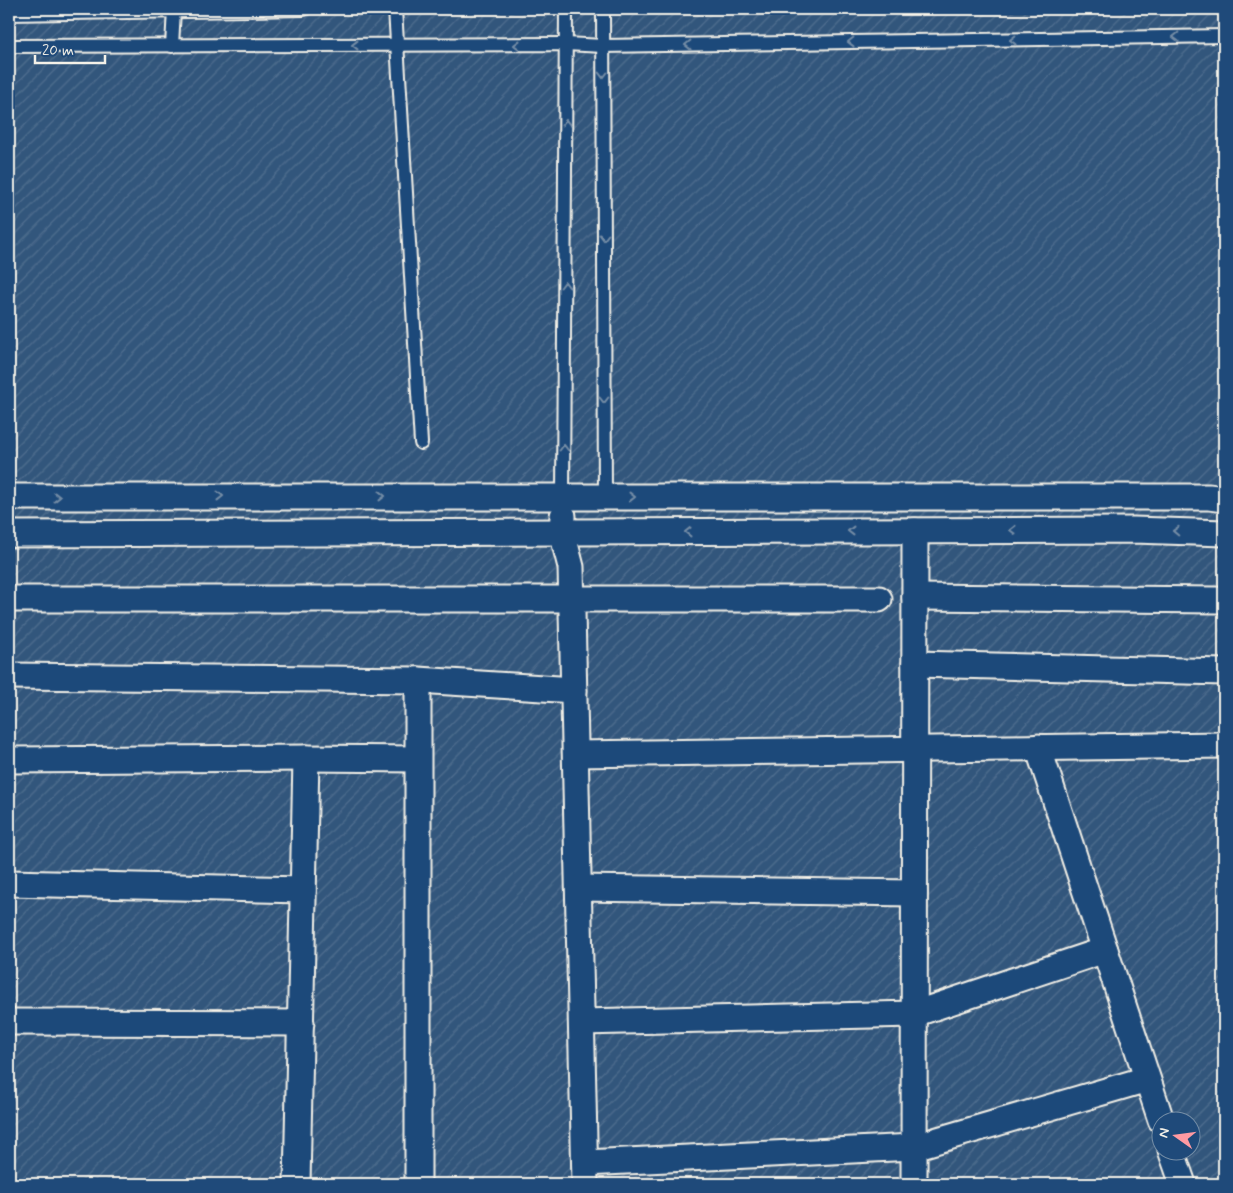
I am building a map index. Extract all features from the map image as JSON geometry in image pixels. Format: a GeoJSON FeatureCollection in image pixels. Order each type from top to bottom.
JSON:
{"type":"FeatureCollection","features":[{"type":"Feature","properties":{"kind":"street"},"geometry":{"type":"LineString","coordinates":[[563,496],[562,532],[571,567],[585,1174],[914,1147],[1147,1080]]}},
{"type":"Feature","properties":{"kind":"street"},"geometry":{"type":"LineString","coordinates":[[571,567],[601,533],[605,496]]}},
{"type":"Feature","properties":{"kind":"street"},"geometry":{"type":"LineString","coordinates":[[9,497],[605,496],[1209,497],[1224,499]]}},
{"type":"Feature","properties":{"kind":"street"},"geometry":{"type":"LineString","coordinates":[[9,534],[1134,530],[1224,533]]}},
{"type":"Feature","properties":{"kind":"street"},"geometry":{"type":"LineString","coordinates":[[914,1184],[915,531]]}},
{"type":"Feature","properties":{"kind":"street"},"geometry":{"type":"LineString","coordinates":[[915,597],[1218,600]]}},
{"type":"Feature","properties":{"kind":"street"},"geometry":{"type":"LineString","coordinates":[[9,599],[879,599]]}},
{"type":"Feature","properties":{"kind":"street"},"geometry":{"type":"LineString","coordinates":[[915,664],[1224,672]]}},
{"type":"Feature","properties":{"kind":"street"},"geometry":{"type":"LineString","coordinates":[[9,676],[418,680],[574,690]]}},
{"type":"Feature","properties":{"kind":"street"},"geometry":{"type":"LineString","coordinates":[[418,680],[418,1184]]}},
{"type":"Feature","properties":{"kind":"street"},"geometry":{"type":"LineString","coordinates":[[576,754],[1224,745]]}},
{"type":"Feature","properties":{"kind":"street"},"geometry":{"type":"LineString","coordinates":[[1038,748],[1158,1110]]}},
{"type":"Feature","properties":{"kind":"street"},"geometry":{"type":"LineString","coordinates":[[298,1184],[306,758]]}},
{"type":"Feature","properties":{"kind":"street"},"geometry":{"type":"LineString","coordinates":[[9,760],[417,759]]}},
{"type":"Feature","properties":{"kind":"street"},"geometry":{"type":"LineString","coordinates":[[9,883],[303,890]]}},
{"type":"Feature","properties":{"kind":"street"},"geometry":{"type":"LineString","coordinates":[[579,888],[914,893]]}},
{"type":"Feature","properties":{"kind":"street"},"geometry":{"type":"LineString","coordinates":[[582,1022],[914,1014],[1105,950]]}},
{"type":"Feature","properties":{"kind":"street"},"geometry":{"type":"LineString","coordinates":[[9,1022],[301,1023]]}},
{"type":"Feature","properties":{"kind":"street"},"geometry":{"type":"LineString","coordinates":[[1175,1160],[1183,1184]]}},
{"type":"Feature","properties":{"kind":"lane"},"geometry":{"type":"LineString","coordinates":[[9,14],[304,9]]}},
{"type":"Feature","properties":{"kind":"lane"},"geometry":{"type":"LineString","coordinates":[[394,9],[421,443]]}},
{"type":"Feature","properties":{"kind":"lane"},"geometry":{"type":"LineString","coordinates":[[563,496],[566,9]]}},
{"type":"Feature","properties":{"kind":"lane"},"geometry":{"type":"LineString","coordinates":[[603,9],[605,496]]}},
{"type":"Feature","properties":{"kind":"lane"},"geometry":{"type":"LineString","coordinates":[[172,46],[174,10]]}},
{"type":"Feature","properties":{"kind":"lane"},"geometry":{"type":"LineString","coordinates":[[9,46],[566,44],[603,46],[1224,36]]}},
{"type":"Feature","properties":{"kind":"shaded area"},"geometry":{"type":"Polygon","coordinates":[[[9,9],[1224,9],[1224,1184],[9,1184],[9,9]]]}}]}
